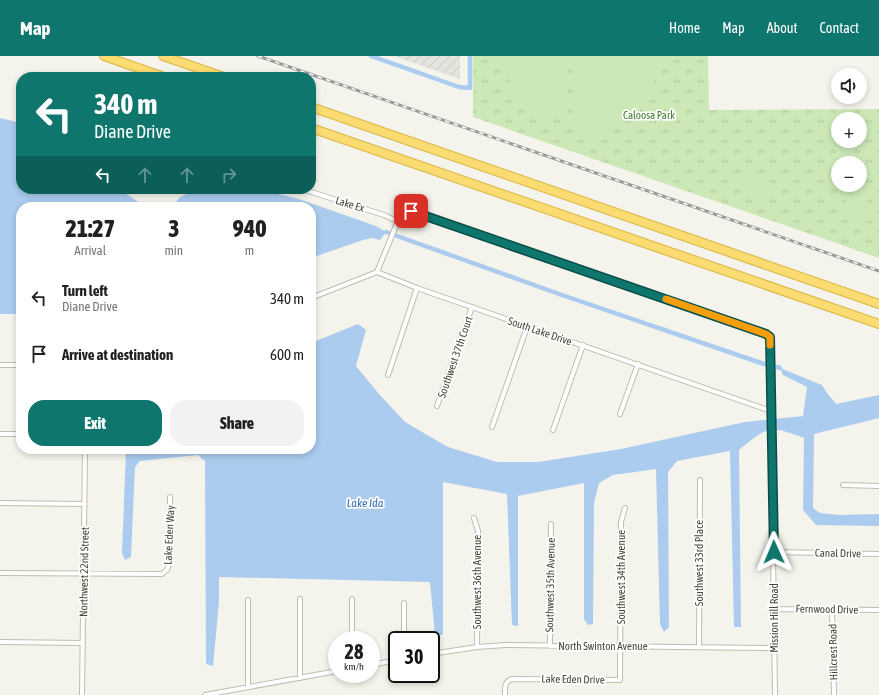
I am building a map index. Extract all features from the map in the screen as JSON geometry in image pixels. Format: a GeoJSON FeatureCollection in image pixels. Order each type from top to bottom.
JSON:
{"type":"FeatureCollection","features":[{"type":"Feature","properties":{"kind":"highway"},"geometry":{"type":"LineString","coordinates":[[104,56],[150,72]]}},
{"type":"Feature","properties":{"kind":"highway"},"geometry":{"type":"LineString","coordinates":[[163,56],[209,72]]}},
{"type":"Feature","properties":{"kind":"highway"},"geometry":{"type":"LineString","coordinates":[[316,109],[879,304]]}},
{"type":"Feature","properties":{"kind":"highway"},"geometry":{"type":"LineString","coordinates":[[316,130],[879,324]]}},
{"type":"Feature","properties":{"kind":"street","name":"Lake Ex"},"geometry":{"type":"LineString","coordinates":[[316,193],[384,214],[398,221]]}},
{"type":"Feature","properties":{"kind":"street","name":"Mission Hill Road"},"geometry":{"type":"LineString","coordinates":[[398,221],[402,211],[405,210],[766,334],[770,337],[775,609],[775,695]]}},
{"type":"Feature","properties":{"kind":"street"},"geometry":{"type":"LineString","coordinates":[[316,296],[377,272],[392,239],[398,221]]}},
{"type":"Feature","properties":{"kind":"street","name":"South Lake Drive"},"geometry":{"type":"LineString","coordinates":[[377,272],[417,288],[771,411]]}},
{"type":"Feature","properties":{"kind":"street"},"geometry":{"type":"LineString","coordinates":[[388,375],[417,288]]}},
{"type":"Feature","properties":{"kind":"street","name":"Southwest 37th Court"},"geometry":{"type":"LineString","coordinates":[[437,406],[472,307]]}},
{"type":"Feature","properties":{"kind":"street"},"geometry":{"type":"LineString","coordinates":[[492,427],[526,330],[526,326]]}},
{"type":"Feature","properties":{"kind":"street"},"geometry":{"type":"LineString","coordinates":[[553,430],[582,345]]}},
{"type":"Feature","properties":{"kind":"street"},"geometry":{"type":"LineString","coordinates":[[620,414],[638,364]]}},
{"type":"Feature","properties":{"kind":"street"},"geometry":{"type":"LineString","coordinates":[[0,365],[16,365]]}},
{"type":"Feature","properties":{"kind":"street"},"geometry":{"type":"LineString","coordinates":[[0,434],[16,434]]}},
{"type":"Feature","properties":{"kind":"street","name":"Northwest 22nd Street"},"geometry":{"type":"LineString","coordinates":[[82,695],[85,454]]}},
{"type":"Feature","properties":{"kind":"street","name":"Southwest 33rd Place"},"geometry":{"type":"LineString","coordinates":[[698,647],[700,480]]}},
{"type":"Feature","properties":{"kind":"street"},"geometry":{"type":"LineString","coordinates":[[843,485],[879,486]]}},
{"type":"Feature","properties":{"kind":"street","name":"Lake Eden Way"},"geometry":{"type":"LineString","coordinates":[[84,574],[165,573],[169,564],[170,497]]}},
{"type":"Feature","properties":{"kind":"street"},"geometry":{"type":"LineString","coordinates":[[0,503],[84,504]]}},
{"type":"Feature","properties":{"kind":"street","name":"Southwest 34th Avenue"},"geometry":{"type":"LineString","coordinates":[[621,646],[620,522],[625,508]]}},
{"type":"Feature","properties":{"kind":"street","name":"Southwest 36th Avenue"},"geometry":{"type":"LineString","coordinates":[[474,518],[478,531],[477,647]]}},
{"type":"Feature","properties":{"kind":"street","name":"Southwest 35th Avenue"},"geometry":{"type":"LineString","coordinates":[[550,646],[551,524]]}},
{"type":"Feature","properties":{"kind":"street","name":"Canal Drive"},"geometry":{"type":"LineString","coordinates":[[774,552],[879,554]]}},
{"type":"Feature","properties":{"kind":"street"},"geometry":{"type":"LineString","coordinates":[[0,573],[84,574]]}},
{"type":"Feature","properties":{"kind":"street"},"geometry":{"type":"LineString","coordinates":[[300,599],[300,678]]}},
{"type":"Feature","properties":{"kind":"street"},"geometry":{"type":"LineString","coordinates":[[352,599],[352,631]]}},
{"type":"Feature","properties":{"kind":"street"},"geometry":{"type":"LineString","coordinates":[[248,600],[248,687]]}},
{"type":"Feature","properties":{"kind":"street"},"geometry":{"type":"LineString","coordinates":[[404,603],[404,631]]}},
{"type":"Feature","properties":{"kind":"street","name":"Fernwood Drive"},"geometry":{"type":"LineString","coordinates":[[775,609],[879,610]]}},
{"type":"Feature","properties":{"kind":"street","name":"Hillcrest Road"},"geometry":{"type":"LineString","coordinates":[[832,609],[834,695]]}},
{"type":"Feature","properties":{"kind":"street"},"geometry":{"type":"LineString","coordinates":[[0,642],[83,643]]}},
{"type":"Feature","properties":{"kind":"street","name":"North Swinton Avenue"},"geometry":{"type":"LineString","coordinates":[[440,653],[477,647],[505,645],[770,648],[774,646]]}},
{"type":"Feature","properties":{"kind":"street","name":"Lake Eden Drive"},"geometry":{"type":"LineString","coordinates":[[505,695],[505,683],[512,679],[620,680],[621,646]]}},
{"type":"Feature","properties":{"kind":"street"},"geometry":{"type":"LineString","coordinates":[[205,695],[328,673]]}},
{"type":"Feature","properties":{"kind":"shaded area"},"geometry":{"type":"Polygon","coordinates":[[[394,56],[460,56],[460,79],[394,56]]]}},
{"type":"Feature","properties":{"kind":"green space","name":"Caloosa Park"},"geometry":{"type":"Polygon","coordinates":[[[473,56],[708,56],[709,110],[879,109],[879,258],[473,117],[473,56]]]}},
{"type":"Feature","properties":{"kind":"green space"},"geometry":{"type":"Polygon","coordinates":[[[506,56],[564,56],[568,60],[568,118],[543,114],[523,101],[515,92],[510,81],[506,56]]]}},
{"type":"Feature","properties":{"kind":"green space"},"geometry":{"type":"Polygon","coordinates":[[[581,56],[657,56],[656,75],[650,95],[640,109],[621,125],[597,133],[586,132],[578,128],[577,59],[581,56]]]}},
{"type":"Feature","properties":{"kind":"green space"},"geometry":{"type":"Polygon","coordinates":[[[742,173],[771,182],[773,187],[771,194],[764,197],[739,187],[738,180],[742,173]]]}},
{"type":"Feature","properties":{"kind":"green space"},"geometry":{"type":"Polygon","coordinates":[[[845,192],[866,192],[869,221],[849,223],[845,192]]]}},
{"type":"Feature","properties":{"kind":"water"},"geometry":{"type":"Polygon","coordinates":[[[0,118],[16,122],[16,194],[126,194],[138,202],[16,202],[16,314],[0,314],[0,118]]]}},
{"type":"Feature","properties":{"kind":"water"},"geometry":{"type":"Polygon","coordinates":[[[187,194],[278,194],[308,202],[176,202],[180,197],[187,194]]]}},
{"type":"Feature","properties":{"kind":"water"},"geometry":{"type":"Polygon","coordinates":[[[316,205],[376,226],[386,232],[380,240],[372,238],[316,256],[316,205]]]}},
{"type":"Feature","properties":{"kind":"water","name":"Lake Ida"},"geometry":{"type":"Polygon","coordinates":[[[358,324],[366,330],[356,366],[405,422],[448,447],[497,462],[538,462],[621,449],[745,422],[803,416],[807,387],[783,375],[780,368],[822,385],[836,404],[879,395],[879,418],[814,434],[813,508],[820,513],[840,515],[879,514],[879,526],[816,525],[803,510],[804,438],[775,430],[763,432],[739,450],[741,627],[734,627],[730,451],[677,461],[668,472],[669,627],[664,632],[660,624],[656,469],[613,475],[599,483],[594,503],[593,624],[588,625],[584,619],[584,483],[518,496],[518,626],[512,625],[507,494],[443,482],[443,635],[440,635],[440,631],[435,631],[430,582],[219,577],[219,602],[213,666],[206,664],[205,461],[198,455],[140,461],[135,467],[131,557],[125,560],[122,553],[126,454],[316,454],[316,341],[358,324]]]}},
{"type":"Feature","properties":{"kind":"waterway"},"geometry":{"type":"LineString","coordinates":[[371,56],[459,87],[470,88],[470,56]]}},
{"type":"Feature","properties":{"kind":"waterway"},"geometry":{"type":"LineString","coordinates":[[386,232],[562,295],[764,364]]}},
{"type":"Feature","properties":{"kind":"railway"},"geometry":{"type":"LineString","coordinates":[[258,56],[304,72]]}},
{"type":"Feature","properties":{"kind":"railway"},"geometry":{"type":"LineString","coordinates":[[316,76],[879,271]]}},
{"type":"Feature","properties":{"kind":"slow traffic"},"geometry":{"type":"LineString","coordinates":[[666,299],[766,334],[770,337],[770,345]]}},
{"type":"Feature","properties":{"kind":"route"},"geometry":{"type":"LineString","coordinates":[[411,211],[766,334],[770,337],[774,552]]}}]}
